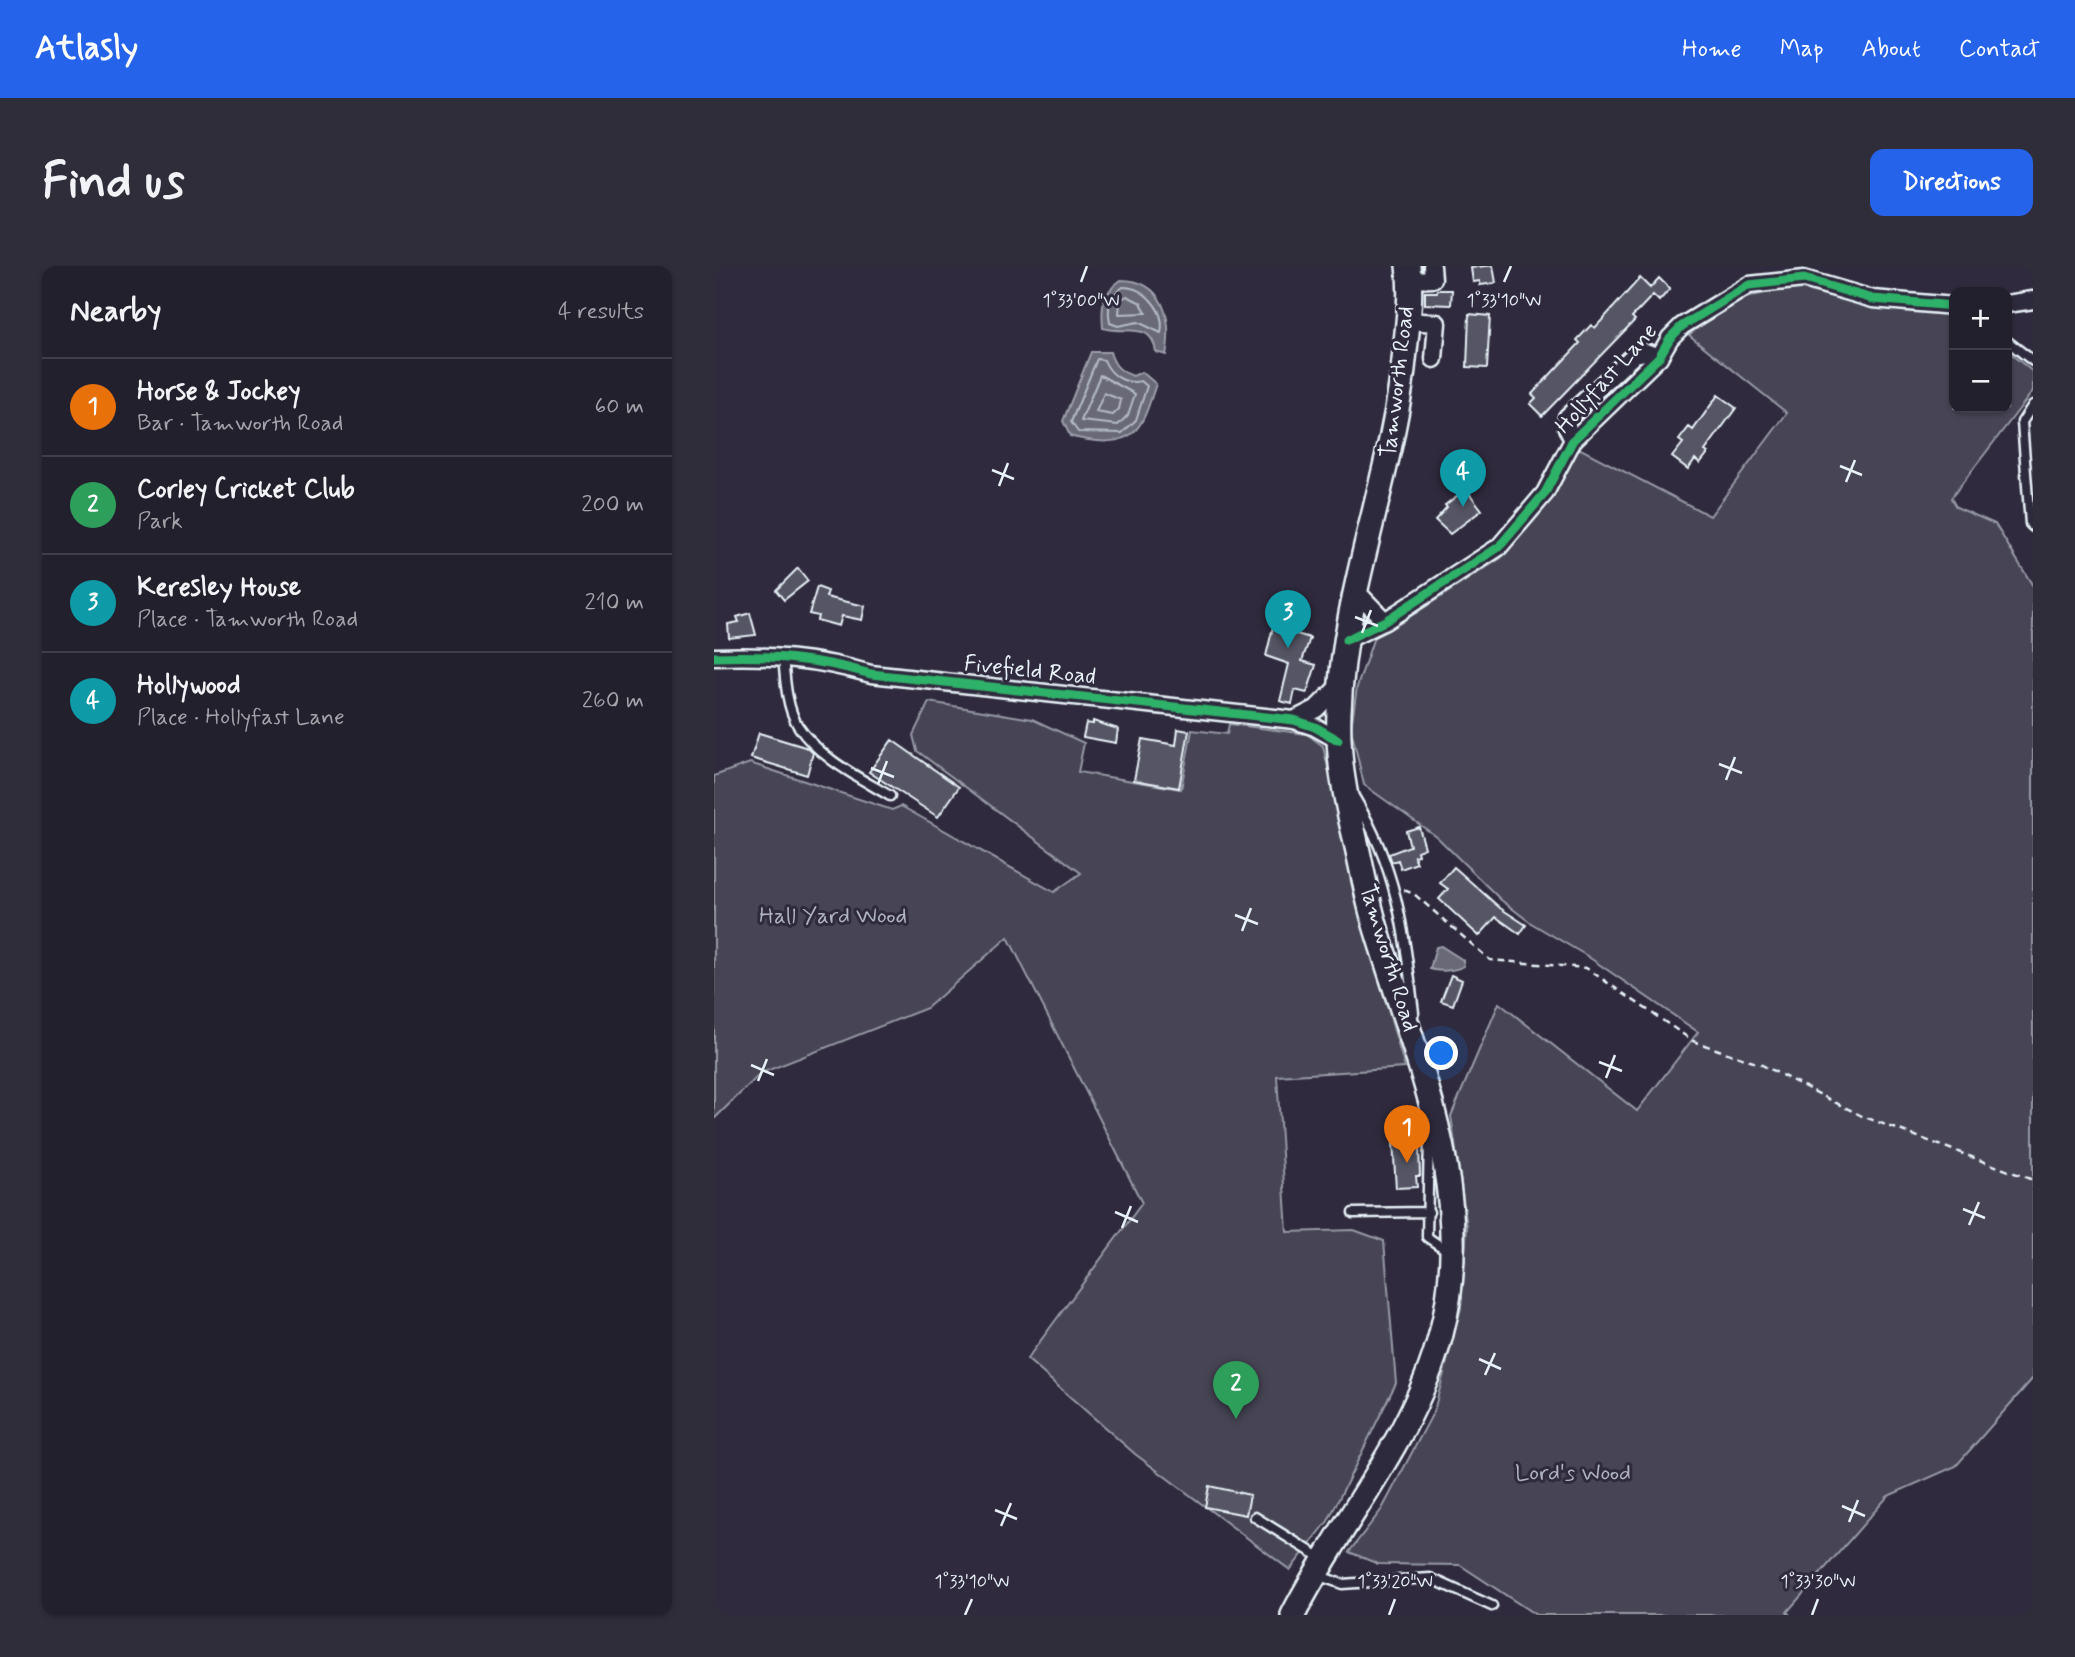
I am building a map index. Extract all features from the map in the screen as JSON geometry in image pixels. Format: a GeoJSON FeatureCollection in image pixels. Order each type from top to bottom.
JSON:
{"type":"FeatureCollection","features":[{"type":"Feature","properties":{"kind":"main road","name":"Tamworth Road"},"geometry":{"type":"LineString","coordinates":[[1293,1615],[1423,1393],[1442,1332],[1453,1255],[1451,1189],[1419,1061],[1374,924],[1341,775],[1338,740],[1340,685],[1346,640],[1397,422],[1408,321],[1409,273]]}},
{"type":"Feature","properties":{"kind":"street"},"geometry":{"type":"LineString","coordinates":[[1409,273],[1433,279],[1432,266]]}},
{"type":"Feature","properties":{"kind":"street","name":"Hollyfast Lane"},"geometry":{"type":"LineString","coordinates":[[1346,640],[1385,621],[1499,547],[1545,493],[1573,440],[1658,357],[1682,326],[1749,285],[1769,280],[1804,279],[1873,299],[1949,306]]}},
{"type":"Feature","properties":{"kind":"street"},"geometry":{"type":"LineString","coordinates":[[2012,303],[2033,300]]}},
{"type":"Feature","properties":{"kind":"street"},"geometry":{"type":"LineString","coordinates":[[1408,321],[1437,316],[1434,359]]}},
{"type":"Feature","properties":{"kind":"street"},"geometry":{"type":"LineString","coordinates":[[1357,592],[1385,621]]}},
{"type":"Feature","properties":{"kind":"street","name":"Fivefield Road"},"geometry":{"type":"LineString","coordinates":[[714,657],[783,656],[828,661],[871,674],[1294,720],[1315,727],[1338,740]]}},
{"type":"Feature","properties":{"kind":"street"},"geometry":{"type":"LineString","coordinates":[[1294,720],[1316,709],[1340,685]]}},
{"type":"Feature","properties":{"kind":"lane"},"geometry":{"type":"LineString","coordinates":[[2012,345],[2033,361]]}},
{"type":"Feature","properties":{"kind":"lane"},"geometry":{"type":"LineString","coordinates":[[2033,405],[2022,422],[2030,524],[2033,527]]}},
{"type":"Feature","properties":{"kind":"lane"},"geometry":{"type":"LineString","coordinates":[[783,656],[790,707],[798,725],[841,767],[890,796]]}},
{"type":"Feature","properties":{"kind":"lane"},"geometry":{"type":"LineString","coordinates":[[1341,775],[1370,825],[1401,911],[1419,1061]]}},
{"type":"Feature","properties":{"kind":"lane"},"geometry":{"type":"LineString","coordinates":[[1429,1096],[1427,1237],[1453,1255]]}},
{"type":"Feature","properties":{"kind":"lane"},"geometry":{"type":"LineString","coordinates":[[1353,1213],[1429,1212]]}},
{"type":"Feature","properties":{"kind":"lane"},"geometry":{"type":"LineString","coordinates":[[1255,1517],[1342,1584],[1430,1578],[1492,1606]]}},
{"type":"Feature","properties":{"kind":"path"},"geometry":{"type":"LineString","coordinates":[[1394,887],[1414,894],[1490,960],[1586,968],[1693,1041],[1762,1065],[1863,1116],[2033,1180]]}},
{"type":"Feature","properties":{"kind":"green space","name":"Lord's Wood"},"geometry":{"type":"Polygon","coordinates":[[[1793,287],[1857,303],[1949,310],[1949,413],[2012,413],[2012,355],[2033,372],[2033,391],[1951,498],[1956,507],[1995,524],[2033,586],[2033,1378],[1956,1466],[1888,1496],[1787,1612],[1790,1615],[1536,1615],[1460,1565],[1378,1564],[1349,1552],[1382,1509],[1434,1411],[1461,1308],[1467,1227],[1451,1116],[1499,1003],[1637,1111],[1698,1032],[1587,956],[1531,923],[1501,900],[1437,837],[1364,785],[1351,729],[1357,687],[1375,634],[1400,623],[1501,558],[1559,486],[1577,447],[1710,516],[1787,413],[1689,335],[1725,307],[1793,287]]]}},
{"type":"Feature","properties":{"kind":"green space","name":"Hall Yard Wood"},"geometry":{"type":"Polygon","coordinates":[[[929,702],[1032,719],[1084,743],[1078,772],[1181,789],[1192,730],[1227,734],[1229,724],[1307,734],[1323,746],[1365,931],[1405,1068],[1277,1076],[1287,1232],[1354,1230],[1384,1241],[1396,1383],[1328,1521],[1290,1570],[1135,1454],[1027,1359],[1142,1203],[1008,937],[927,1008],[761,1073],[714,1119],[714,776],[750,763],[892,810],[901,806],[1054,892],[1081,873],[917,751],[913,735],[929,702]]]}},
{"type":"Feature","properties":{"kind":"water"},"geometry":{"type":"Polygon","coordinates":[[[1121,280],[1147,287],[1162,304],[1168,329],[1166,355],[1156,352],[1153,342],[1143,332],[1103,328],[1102,313],[1106,295],[1121,280]]]}},
{"type":"Feature","properties":{"kind":"water"},"geometry":{"type":"Polygon","coordinates":[[[1091,352],[1110,352],[1113,361],[1121,370],[1133,376],[1142,372],[1156,384],[1138,427],[1123,439],[1097,441],[1073,437],[1063,421],[1091,352]]]}},
{"type":"Feature","properties":{"kind":"water"},"geometry":{"type":"Polygon","coordinates":[[[1441,946],[1463,960],[1464,966],[1447,970],[1430,969],[1436,947],[1441,946]]]}},
{"type":"Feature","properties":{"kind":"building"},"geometry":{"type":"Polygon","coordinates":[[[1493,266],[1496,283],[1480,285],[1480,281],[1473,282],[1471,268],[1493,266]]]}},
{"type":"Feature","properties":{"kind":"building"},"geometry":{"type":"Polygon","coordinates":[[[1640,278],[1650,288],[1659,278],[1670,289],[1659,301],[1653,295],[1632,317],[1635,320],[1542,416],[1530,404],[1536,398],[1532,394],[1580,343],[1577,340],[1591,325],[1595,328],[1640,278]]]}},
{"type":"Feature","properties":{"kind":"building"},"geometry":{"type":"Polygon","coordinates":[[[1452,290],[1451,305],[1425,304],[1425,292],[1452,290]]]}},
{"type":"Feature","properties":{"kind":"building"},"geometry":{"type":"Polygon","coordinates":[[[1469,314],[1490,316],[1487,368],[1467,367],[1469,314]]]}},
{"type":"Feature","properties":{"kind":"building"},"geometry":{"type":"Polygon","coordinates":[[[1718,395],[1736,408],[1705,451],[1708,453],[1700,463],[1695,459],[1688,469],[1672,457],[1683,443],[1679,440],[1689,427],[1693,430],[1718,395]]]}},
{"type":"Feature","properties":{"kind":"building"},"geometry":{"type":"Polygon","coordinates":[[[1466,489],[1482,510],[1450,534],[1435,520],[1447,507],[1445,505],[1466,489]]]}},
{"type":"Feature","properties":{"kind":"building"},"geometry":{"type":"Polygon","coordinates":[[[798,568],[808,581],[784,600],[776,590],[798,568]]]}},
{"type":"Feature","properties":{"kind":"building"},"geometry":{"type":"Polygon","coordinates":[[[817,587],[828,591],[826,597],[865,606],[862,620],[842,616],[839,626],[817,620],[818,616],[809,614],[817,587]]]}},
{"type":"Feature","properties":{"kind":"building"},"geometry":{"type":"Polygon","coordinates":[[[750,613],[756,635],[729,638],[728,624],[739,622],[737,617],[750,613]]]}},
{"type":"Feature","properties":{"kind":"building"},"geometry":{"type":"Polygon","coordinates":[[[1276,614],[1294,620],[1290,632],[1310,638],[1302,661],[1316,665],[1307,693],[1295,690],[1292,704],[1280,701],[1289,664],[1266,656],[1276,614]]]}},
{"type":"Feature","properties":{"kind":"building"},"geometry":{"type":"Polygon","coordinates":[[[1093,721],[1118,729],[1116,743],[1083,737],[1086,723],[1093,724],[1093,721]]]}},
{"type":"Feature","properties":{"kind":"building"},"geometry":{"type":"Polygon","coordinates":[[[1178,729],[1189,731],[1179,788],[1134,780],[1142,739],[1176,745],[1178,729]]]}},
{"type":"Feature","properties":{"kind":"building"},"geometry":{"type":"Polygon","coordinates":[[[759,733],[808,748],[813,753],[807,775],[751,758],[759,733]]]}},
{"type":"Feature","properties":{"kind":"building"},"geometry":{"type":"Polygon","coordinates":[[[892,740],[959,787],[938,817],[869,772],[892,740]]]}},
{"type":"Feature","properties":{"kind":"building"},"geometry":{"type":"Polygon","coordinates":[[[1419,827],[1425,848],[1417,851],[1418,855],[1414,856],[1417,863],[1401,869],[1398,860],[1392,862],[1389,854],[1410,846],[1406,831],[1419,827]]]}},
{"type":"Feature","properties":{"kind":"building"},"geometry":{"type":"Polygon","coordinates":[[[1454,867],[1500,908],[1526,925],[1520,934],[1496,917],[1479,936],[1439,899],[1448,889],[1440,883],[1454,867]]]}},
{"type":"Feature","properties":{"kind":"building"},"geometry":{"type":"Polygon","coordinates":[[[1451,975],[1462,980],[1453,1005],[1441,1001],[1451,975]]]}},
{"type":"Feature","properties":{"kind":"building"},"geometry":{"type":"Polygon","coordinates":[[[1392,1128],[1403,1128],[1404,1149],[1419,1148],[1420,1176],[1416,1176],[1417,1187],[1396,1188],[1392,1128]]]}},
{"type":"Feature","properties":{"kind":"building"},"geometry":{"type":"Polygon","coordinates":[[[1209,1486],[1250,1495],[1246,1515],[1205,1507],[1209,1486]]]}},
{"type":"Feature","properties":{"kind":"cycle path"},"geometry":{"type":"LineString","coordinates":[[1346,640],[1385,621],[1499,547],[1545,493],[1573,440],[1659,357],[1670,338],[1682,326],[1749,285],[1804,279],[1873,299],[1949,306]]}},
{"type":"Feature","properties":{"kind":"cycle path"},"geometry":{"type":"LineString","coordinates":[[714,657],[793,659],[831,664],[871,674],[1294,720],[1315,727],[1338,740]]}},
{"type":"Feature","properties":{"kind":"place","name":"Hollywood"},"geometry":{"type":"Point","coordinates":[1463,507]}},
{"type":"Feature","properties":{"kind":"place","name":"Keresley House"},"geometry":{"type":"Point","coordinates":[1288,648]}},
{"type":"Feature","properties":{"kind":"place","name":"Horse & Jockey"},"geometry":{"type":"Point","coordinates":[1407,1163]}},
{"type":"Feature","properties":{"kind":"place","name":"Corley Cricket Club"},"geometry":{"type":"Point","coordinates":[1236,1419]}}]}
